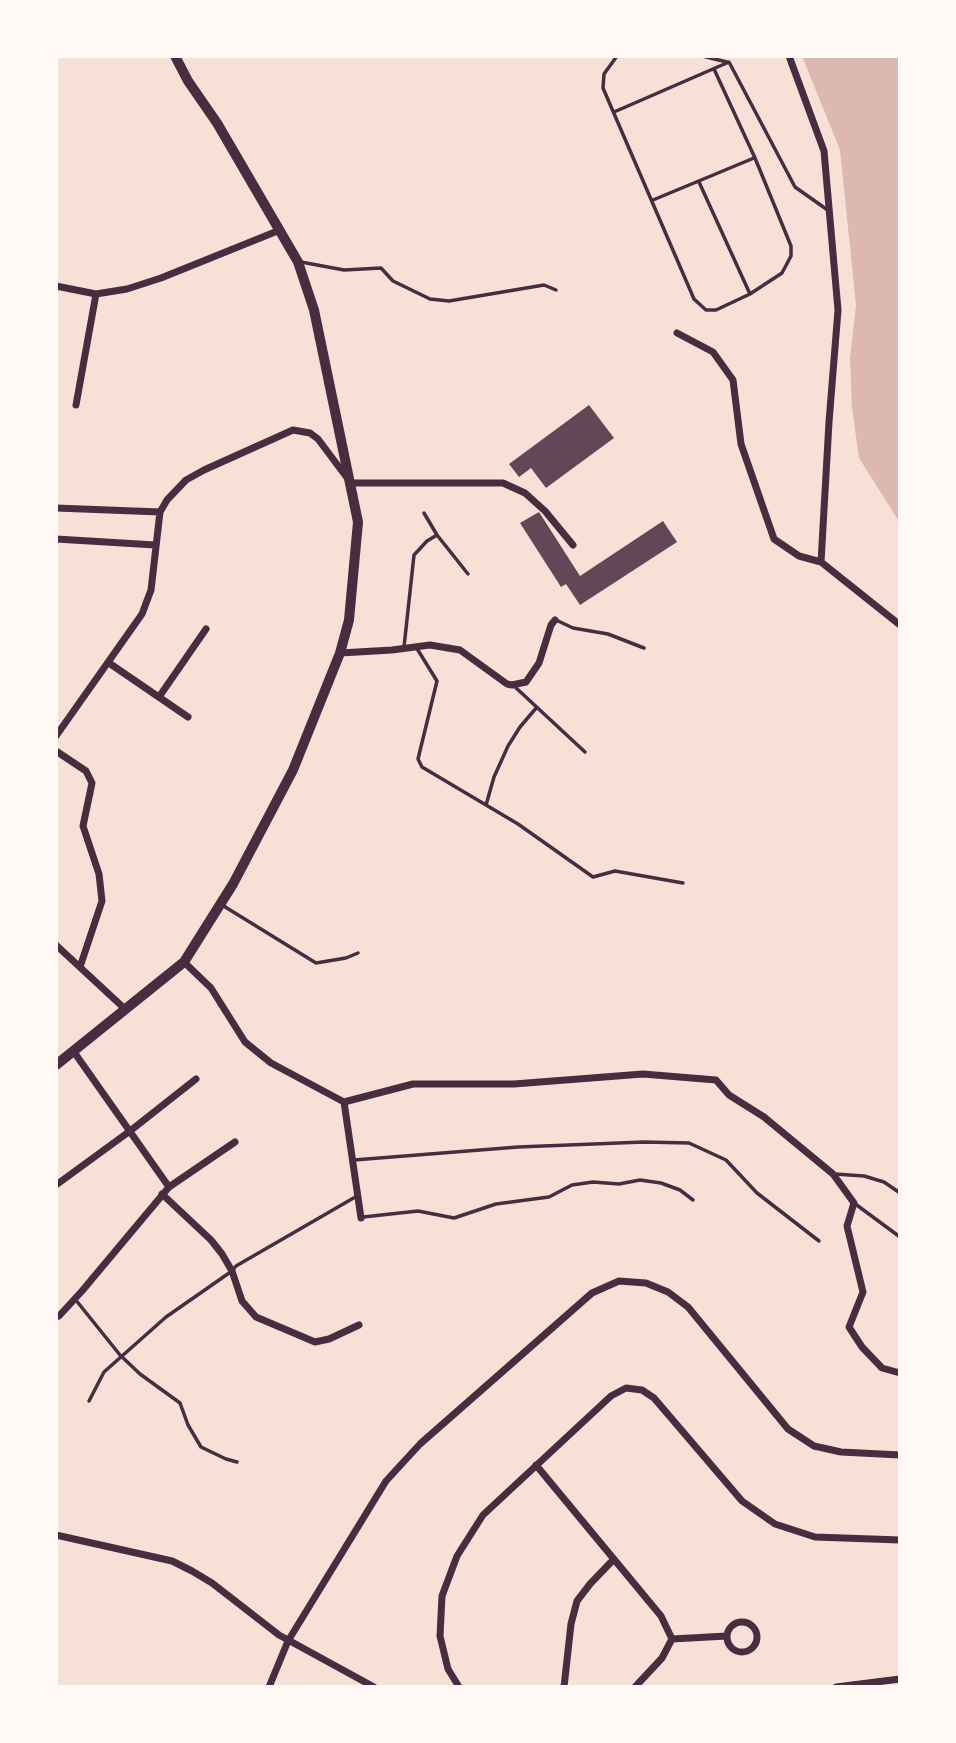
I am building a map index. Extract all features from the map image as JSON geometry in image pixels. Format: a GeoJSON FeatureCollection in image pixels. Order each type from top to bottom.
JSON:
{"type":"FeatureCollection","features":[{"type":"Feature","properties":{"kind":"main road"},"geometry":{"type":"LineString","coordinates":[[56,1065],[184,962],[220,904],[293,770],[340,653],[349,620],[358,522],[314,310],[299,262],[175,56]]}},
{"type":"Feature","properties":{"kind":"street"},"geometry":{"type":"LineString","coordinates":[[789,56],[824,151],[838,310],[821,562]]}},
{"type":"Feature","properties":{"kind":"street"},"geometry":{"type":"LineString","coordinates":[[56,286],[96,294],[127,289],[280,230]]}},
{"type":"Feature","properties":{"kind":"street"},"geometry":{"type":"LineString","coordinates":[[76,405],[96,294]]}},
{"type":"Feature","properties":{"kind":"street"},"geometry":{"type":"LineString","coordinates":[[677,333],[713,352],[733,380],[741,443],[775,538],[799,555],[821,562],[900,625]]}},
{"type":"Feature","properties":{"kind":"street"},"geometry":{"type":"LineString","coordinates":[[56,736],[109,663],[148,602],[160,512],[176,489],[186,480],[293,430],[310,433],[318,439],[351,483],[503,483],[525,493],[545,510],[573,545]]}},
{"type":"Feature","properties":{"kind":"street"},"geometry":{"type":"LineString","coordinates":[[56,508],[160,512]]}},
{"type":"Feature","properties":{"kind":"street"},"geometry":{"type":"LineString","coordinates":[[56,539],[155,545]]}},
{"type":"Feature","properties":{"kind":"street"},"geometry":{"type":"LineString","coordinates":[[340,653],[430,645],[460,650],[507,684],[526,682],[539,663],[555,620]]}},
{"type":"Feature","properties":{"kind":"street"},"geometry":{"type":"LineString","coordinates":[[159,697],[206,629]]}},
{"type":"Feature","properties":{"kind":"street"},"geometry":{"type":"LineString","coordinates":[[109,663],[188,717]]}},
{"type":"Feature","properties":{"kind":"street"},"geometry":{"type":"LineString","coordinates":[[56,751],[86,771],[92,783],[83,826],[102,886],[102,901],[80,967]]}},
{"type":"Feature","properties":{"kind":"street"},"geometry":{"type":"LineString","coordinates":[[56,945],[125,1009]]}},
{"type":"Feature","properties":{"kind":"street"},"geometry":{"type":"LineString","coordinates":[[184,962],[211,988],[245,1042],[271,1063],[344,1102],[413,1084],[514,1084],[643,1074],[716,1080],[729,1095],[764,1117],[832,1174],[854,1203],[847,1226],[863,1292],[849,1327],[862,1347],[882,1368],[900,1373]]}},
{"type":"Feature","properties":{"kind":"street"},"geometry":{"type":"LineString","coordinates":[[74,1052],[169,1187]]}},
{"type":"Feature","properties":{"kind":"street"},"geometry":{"type":"LineString","coordinates":[[56,1185],[196,1079]]}},
{"type":"Feature","properties":{"kind":"street"},"geometry":{"type":"LineString","coordinates":[[344,1102],[360,1218]]}},
{"type":"Feature","properties":{"kind":"street"},"geometry":{"type":"LineString","coordinates":[[56,1317],[75,1299],[169,1187],[235,1142]]}},
{"type":"Feature","properties":{"kind":"street"},"geometry":{"type":"LineString","coordinates":[[162,1194],[211,1240],[232,1271],[243,1301],[256,1317],[309,1341],[323,1341],[359,1325]]}},
{"type":"Feature","properties":{"kind":"street"},"geometry":{"type":"LineString","coordinates":[[268,1687],[288,1641],[386,1481],[411,1453],[592,1293],[619,1281],[646,1283],[668,1292],[688,1307],[788,1429],[814,1446],[841,1452],[900,1455]]}},
{"type":"Feature","properties":{"kind":"street"},"geometry":{"type":"LineString","coordinates":[[458,1687],[448,1669],[440,1636],[442,1596],[457,1556],[483,1515],[611,1396],[626,1388],[642,1390],[654,1398],[742,1501],[775,1524],[815,1537],[900,1541]]}},
{"type":"Feature","properties":{"kind":"street"},"geometry":{"type":"LineString","coordinates":[[536,1465],[661,1616],[672,1639]]}},
{"type":"Feature","properties":{"kind":"street"},"geometry":{"type":"LineString","coordinates":[[56,1535],[182,1566],[212,1583],[288,1641],[374,1687]]}},
{"type":"Feature","properties":{"kind":"street"},"geometry":{"type":"LineString","coordinates":[[564,1687],[571,1624],[578,1601],[614,1559]]}},
{"type":"Feature","properties":{"kind":"street"},"geometry":{"type":"LineString","coordinates":[[744,1622],[753,1626],[758,1640],[752,1649],[743,1653],[733,1650],[727,1636],[731,1627],[744,1622]]}},
{"type":"Feature","properties":{"kind":"street"},"geometry":{"type":"LineString","coordinates":[[672,1639],[727,1636]]}},
{"type":"Feature","properties":{"kind":"street"},"geometry":{"type":"LineString","coordinates":[[635,1687],[662,1658],[672,1639]]}},
{"type":"Feature","properties":{"kind":"street"},"geometry":{"type":"LineString","coordinates":[[836,1687],[900,1679]]}},
{"type":"Feature","properties":{"kind":"lane"},"geometry":{"type":"LineString","coordinates":[[617,56],[607,67],[603,81],[694,299],[706,310],[716,310],[750,294],[782,273],[791,256],[791,247],[755,158],[714,69]]}},
{"type":"Feature","properties":{"kind":"lane"},"geometry":{"type":"LineString","coordinates":[[702,56],[729,62],[795,187],[829,211]]}},
{"type":"Feature","properties":{"kind":"lane"},"geometry":{"type":"LineString","coordinates":[[614,112],[729,62]]}},
{"type":"Feature","properties":{"kind":"lane"},"geometry":{"type":"LineString","coordinates":[[653,201],[755,158]]}},
{"type":"Feature","properties":{"kind":"lane"},"geometry":{"type":"LineString","coordinates":[[699,182],[750,294]]}},
{"type":"Feature","properties":{"kind":"lane"},"geometry":{"type":"LineString","coordinates":[[299,262],[344,270],[381,268],[393,281],[430,299],[439,300],[449,301],[544,285],[555,290]]}},
{"type":"Feature","properties":{"kind":"lane"},"geometry":{"type":"LineString","coordinates":[[424,513],[437,535],[468,574]]}},
{"type":"Feature","properties":{"kind":"lane"},"geometry":{"type":"LineString","coordinates":[[404,649],[414,555],[437,535]]}},
{"type":"Feature","properties":{"kind":"lane"},"geometry":{"type":"LineString","coordinates":[[555,620],[573,628],[608,634],[644,648]]}},
{"type":"Feature","properties":{"kind":"lane"},"geometry":{"type":"LineString","coordinates":[[416,647],[438,681],[418,759],[422,766],[518,824],[593,877],[615,871],[683,883]]}},
{"type":"Feature","properties":{"kind":"lane"},"geometry":{"type":"LineString","coordinates":[[512,684],[585,752]]}},
{"type":"Feature","properties":{"kind":"lane"},"geometry":{"type":"LineString","coordinates":[[486,805],[494,777],[508,746],[537,707]]}},
{"type":"Feature","properties":{"kind":"lane"},"geometry":{"type":"LineString","coordinates":[[220,904],[316,963],[358,953]]}},
{"type":"Feature","properties":{"kind":"lane"},"geometry":{"type":"LineString","coordinates":[[352,1160],[518,1147],[689,1143],[726,1160],[757,1193],[819,1241]]}},
{"type":"Feature","properties":{"kind":"lane"},"geometry":{"type":"LineString","coordinates":[[832,1174],[864,1176],[884,1182],[900,1192]]}},
{"type":"Feature","properties":{"kind":"lane"},"geometry":{"type":"LineString","coordinates":[[360,1218],[418,1211],[454,1217],[496,1204],[549,1198],[572,1185],[593,1182],[619,1184],[640,1180],[661,1183],[680,1190],[693,1200]]}},
{"type":"Feature","properties":{"kind":"lane"},"geometry":{"type":"LineString","coordinates":[[89,1401],[104,1372],[166,1317],[236,1266],[357,1196]]}},
{"type":"Feature","properties":{"kind":"lane"},"geometry":{"type":"LineString","coordinates":[[854,1203],[900,1237]]}},
{"type":"Feature","properties":{"kind":"lane"},"geometry":{"type":"LineString","coordinates":[[75,1299],[120,1355],[140,1374],[180,1403],[188,1425],[201,1447],[237,1462]]}},
{"type":"Feature","properties":{"kind":"shaded area"},"geometry":{"type":"Polygon","coordinates":[[[802,56],[900,56],[900,523],[859,458],[852,408],[850,359],[856,305],[840,150],[802,56]]]}},
{"type":"Feature","properties":{"kind":"building"},"geometry":{"type":"Polygon","coordinates":[[[589,405],[614,438],[546,488],[531,468],[519,477],[509,464],[589,405]]]}},
{"type":"Feature","properties":{"kind":"building"},"geometry":{"type":"Polygon","coordinates":[[[539,512],[580,576],[663,521],[677,542],[580,605],[566,584],[561,587],[520,523],[539,512]]]}}]}
